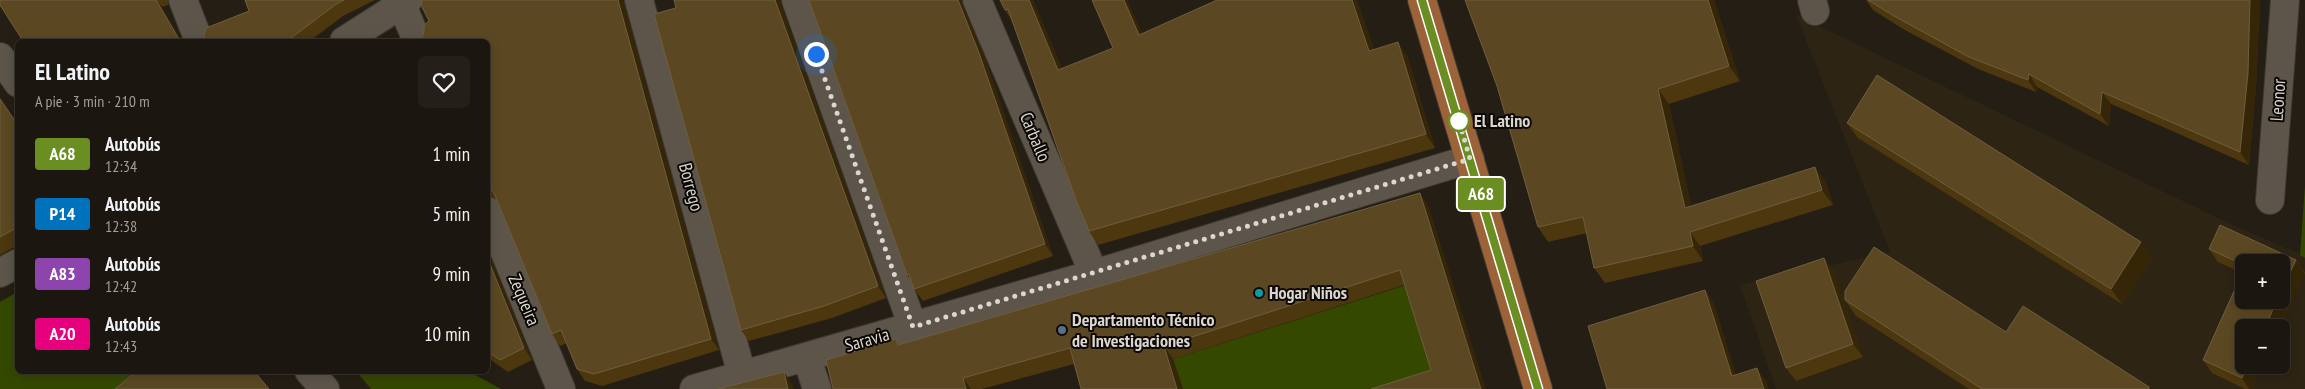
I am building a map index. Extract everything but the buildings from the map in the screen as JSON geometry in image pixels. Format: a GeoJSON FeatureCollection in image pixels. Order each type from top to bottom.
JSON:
{"type":"FeatureCollection","features":[{"type":"Feature","properties":{"kind":"main road"},"geometry":{"type":"LineString","coordinates":[[1422,0],[1538,389]]}},
{"type":"Feature","properties":{"kind":"street"},"geometry":{"type":"LineString","coordinates":[[183,0],[198,39]]}},
{"type":"Feature","properties":{"kind":"street","name":"Borrego"},"geometry":{"type":"LineString","coordinates":[[639,0],[742,375]]}},
{"type":"Feature","properties":{"kind":"street"},"geometry":{"type":"LineString","coordinates":[[796,0],[913,327]]}},
{"type":"Feature","properties":{"kind":"street","name":"Carballo"},"geometry":{"type":"LineString","coordinates":[[977,0],[1094,274]]}},
{"type":"Feature","properties":{"kind":"street","name":"Leonor"},"geometry":{"type":"LineString","coordinates":[[2270,200],[2285,0]]}},
{"type":"Feature","properties":{"kind":"street"},"geometry":{"type":"LineString","coordinates":[[347,39],[403,2],[416,39]]}},
{"type":"Feature","properties":{"kind":"street"},"geometry":{"type":"LineString","coordinates":[[0,57],[15,79]]}},
{"type":"Feature","properties":{"kind":"street","name":"Saravia"},"geometry":{"type":"LineString","coordinates":[[694,389],[1094,274],[1470,159]]}},
{"type":"Feature","properties":{"kind":"street","name":"Zequeira"},"geometry":{"type":"LineString","coordinates":[[490,216],[561,389]]}},
{"type":"Feature","properties":{"kind":"street"},"geometry":{"type":"LineString","coordinates":[[0,273],[15,265]]}},
{"type":"Feature","properties":{"kind":"street"},"geometry":{"type":"LineString","coordinates":[[807,358],[817,389]]}},
{"type":"Feature","properties":{"kind":"street"},"geometry":{"type":"LineString","coordinates":[[311,374],[325,389]]}},
{"type":"Feature","properties":{"kind":"shaded area"},"geometry":{"type":"Polygon","coordinates":[[[1796,15],[2235,226],[2305,256],[2305,389],[1776,389],[1740,285],[1890,252],[1796,15]]]}},
{"type":"Feature","properties":{"kind":"green space"},"geometry":{"type":"Polygon","coordinates":[[[2305,185],[2305,258],[2300,255],[2305,185]]]}},
{"type":"Feature","properties":{"kind":"green space"},"geometry":{"type":"Polygon","coordinates":[[[1409,284],[1441,383],[1423,389],[1183,389],[1173,359],[1409,284]]]}},
{"type":"Feature","properties":{"kind":"green space"},"geometry":{"type":"Polygon","coordinates":[[[15,293],[15,374],[256,374],[268,389],[0,389],[0,302],[15,293]]]}},
{"type":"Feature","properties":{"kind":"green space"},"geometry":{"type":"Polygon","coordinates":[[[358,374],[474,374],[501,389],[371,389],[358,374]]]}},
{"type":"Feature","properties":{"kind":"bus line","name":"A68"},"geometry":{"type":"LineString","coordinates":[[1422,0],[1538,389]]}},
{"type":"Feature","properties":{"kind":"place","name":"El Latino"},"geometry":{"type":"Point","coordinates":[1459,121]}},
{"type":"Feature","properties":{"kind":"place","name":"Hogar Niños"},"geometry":{"type":"Point","coordinates":[1259,293]}},
{"type":"Feature","properties":{"kind":"place","name":"Departamento Técnico de Investigaciones"},"geometry":{"type":"Point","coordinates":[1062,330]}},
{"type":"Feature","properties":{"kind":"route"},"geometry":{"type":"LineString","coordinates":[[816,54],[913,327],[1094,274],[1470,159],[1459,121]]}}]}
